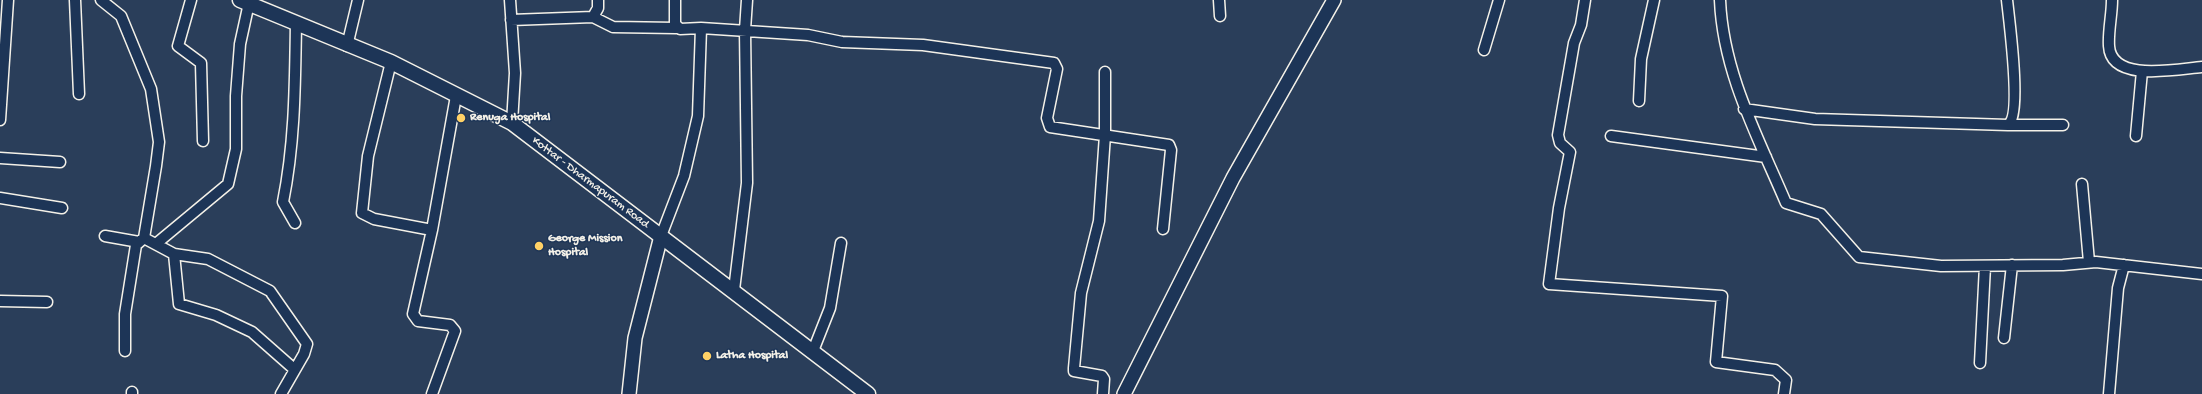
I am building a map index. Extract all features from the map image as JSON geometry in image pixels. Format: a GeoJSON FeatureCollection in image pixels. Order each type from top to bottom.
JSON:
{"type":"FeatureCollection","features":[{"type":"Feature","properties":{"kind":"main road","name":"Kottar - Dharmapuram Road"},"geometry":{"type":"LineString","coordinates":[[244,2],[347,46],[391,62],[512,123],[616,204],[734,290],[868,394]]}},
{"type":"Feature","properties":{"kind":"street"},"geometry":{"type":"LineString","coordinates":[[0,120],[8,0]]}},
{"type":"Feature","properties":{"kind":"street"},"geometry":{"type":"LineString","coordinates":[[75,0],[79,94]]}},
{"type":"Feature","properties":{"kind":"street"},"geometry":{"type":"LineString","coordinates":[[102,0],[121,16],[151,89],[159,142],[142,240],[136,245],[125,314],[125,351]]}},
{"type":"Feature","properties":{"kind":"street"},"geometry":{"type":"LineString","coordinates":[[191,0],[178,46],[201,63],[203,141]]}},
{"type":"Feature","properties":{"kind":"street"},"geometry":{"type":"LineString","coordinates":[[347,46],[358,0]]}},
{"type":"Feature","properties":{"kind":"street"},"geometry":{"type":"LineString","coordinates":[[510,0],[515,72],[512,123]]}},
{"type":"Feature","properties":{"kind":"street"},"geometry":{"type":"LineString","coordinates":[[593,17],[598,8],[598,0]]}},
{"type":"Feature","properties":{"kind":"street"},"geometry":{"type":"LineString","coordinates":[[675,0],[674,22],[676,28]]}},
{"type":"Feature","properties":{"kind":"street"},"geometry":{"type":"LineString","coordinates":[[734,290],[747,183],[745,30],[747,0]]}},
{"type":"Feature","properties":{"kind":"street"},"geometry":{"type":"LineString","coordinates":[[1219,0],[1220,16]]}},
{"type":"Feature","properties":{"kind":"street"},"geometry":{"type":"LineString","coordinates":[[1124,394],[1233,178],[1334,0]]}},
{"type":"Feature","properties":{"kind":"street"},"geometry":{"type":"LineString","coordinates":[[1484,50],[1499,0]]}},
{"type":"Feature","properties":{"kind":"street"},"geometry":{"type":"LineString","coordinates":[[1585,0],[1581,24],[1574,43],[1558,135],[1560,143],[1570,152],[1559,208],[1549,284],[1722,296],[1716,362],[1775,370],[1786,380],[1784,394]]}},
{"type":"Feature","properties":{"kind":"street"},"geometry":{"type":"LineString","coordinates":[[1639,101],[1641,60],[1654,0]]}},
{"type":"Feature","properties":{"kind":"street"},"geometry":{"type":"LineString","coordinates":[[1720,0],[1720,17],[1730,68],[1744,109],[1786,203],[1821,214],[1859,256],[1941,266],[2063,265],[2089,262],[2202,274]]}},
{"type":"Feature","properties":{"kind":"street"},"geometry":{"type":"LineString","coordinates":[[2007,0],[2013,60],[2014,93],[2012,121],[2008,125]]}},
{"type":"Feature","properties":{"kind":"street"},"geometry":{"type":"LineString","coordinates":[[2112,0],[2109,46],[2116,64],[2124,69],[2142,71],[2202,67]]}},
{"type":"Feature","properties":{"kind":"street"},"geometry":{"type":"LineString","coordinates":[[157,243],[228,184],[236,149],[236,96],[244,2]]}},
{"type":"Feature","properties":{"kind":"street"},"geometry":{"type":"LineString","coordinates":[[511,20],[593,17],[613,27],[680,29],[701,28],[808,35],[842,42],[923,45],[1054,63],[1057,69],[1047,118],[1049,125],[1053,128],[1169,145],[1171,150],[1163,229]]}},
{"type":"Feature","properties":{"kind":"street"},"geometry":{"type":"LineString","coordinates":[[295,223],[283,202],[291,162],[295,94],[296,23]]}},
{"type":"Feature","properties":{"kind":"street"},"geometry":{"type":"LineString","coordinates":[[629,394],[635,338],[661,236],[684,176],[698,116],[701,28]]}},
{"type":"Feature","properties":{"kind":"street"},"geometry":{"type":"LineString","coordinates":[[391,62],[368,156],[362,213],[374,219],[432,230]]}},
{"type":"Feature","properties":{"kind":"street"},"geometry":{"type":"LineString","coordinates":[[2136,136],[2142,71]]}},
{"type":"Feature","properties":{"kind":"street"},"geometry":{"type":"LineString","coordinates":[[1103,394],[1104,379],[1102,376],[1079,373],[1074,371],[1074,368],[1081,293],[1099,222],[1105,135],[1105,72]]}},
{"type":"Feature","properties":{"kind":"street"},"geometry":{"type":"LineString","coordinates":[[432,394],[455,331],[452,325],[418,322],[413,316],[432,230],[456,96]]}},
{"type":"Feature","properties":{"kind":"street"},"geometry":{"type":"LineString","coordinates":[[1744,109],[1815,119],[2008,125],[2063,125]]}},
{"type":"Feature","properties":{"kind":"street"},"geometry":{"type":"LineString","coordinates":[[1611,136],[1766,158]]}},
{"type":"Feature","properties":{"kind":"street"},"geometry":{"type":"LineString","coordinates":[[0,158],[60,162]]}},
{"type":"Feature","properties":{"kind":"street"},"geometry":{"type":"LineString","coordinates":[[2082,184],[2089,262]]}},
{"type":"Feature","properties":{"kind":"street"},"geometry":{"type":"LineString","coordinates":[[0,198],[62,208]]}},
{"type":"Feature","properties":{"kind":"street"},"geometry":{"type":"LineString","coordinates":[[105,236],[157,243],[174,254],[208,259],[270,292],[307,344],[304,354],[281,394]]}},
{"type":"Feature","properties":{"kind":"street"},"geometry":{"type":"LineString","coordinates":[[813,351],[830,308],[841,243]]}},
{"type":"Feature","properties":{"kind":"street"},"geometry":{"type":"LineString","coordinates":[[174,254],[179,304],[216,315],[252,332],[294,369]]}},
{"type":"Feature","properties":{"kind":"street"},"geometry":{"type":"LineString","coordinates":[[2109,394],[2118,288],[2124,265]]}},
{"type":"Feature","properties":{"kind":"street"},"geometry":{"type":"LineString","coordinates":[[1980,363],[1985,266]]}},
{"type":"Feature","properties":{"kind":"street"},"geometry":{"type":"LineString","coordinates":[[2004,338],[2012,266]]}},
{"type":"Feature","properties":{"kind":"street"},"geometry":{"type":"LineString","coordinates":[[0,301],[47,302]]}},
{"type":"Feature","properties":{"kind":"place","name":"Renuga Hospital"},"geometry":{"type":"Point","coordinates":[461,118]}},
{"type":"Feature","properties":{"kind":"place","name":"George Mission Hospital"},"geometry":{"type":"Point","coordinates":[539,246]}},
{"type":"Feature","properties":{"kind":"place","name":"Latha Hospital"},"geometry":{"type":"Point","coordinates":[707,356]}}]}
